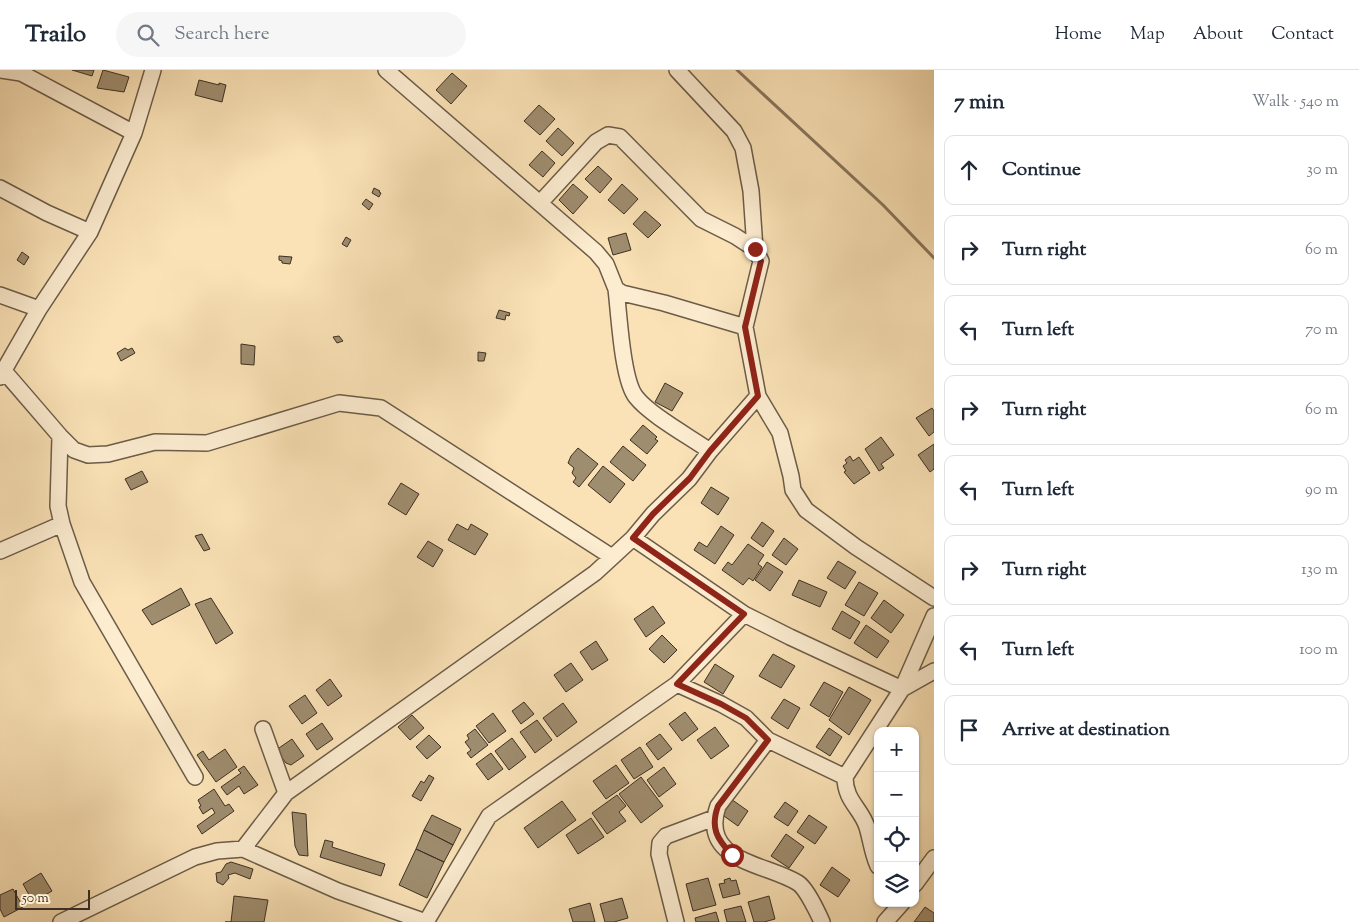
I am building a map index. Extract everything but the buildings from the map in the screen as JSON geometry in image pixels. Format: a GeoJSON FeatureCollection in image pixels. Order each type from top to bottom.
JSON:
{"type":"FeatureCollection","features":[{"type":"Feature","properties":{"kind":"street"},"geometry":{"type":"LineString","coordinates":[[1,70],[22,72],[134,133]]}},
{"type":"Feature","properties":{"kind":"street"},"geometry":{"type":"LineString","coordinates":[[153,70],[134,133],[90,232],[39,309],[2,374],[60,436],[74,450],[88,455],[108,454],[155,442],[206,443],[339,403],[381,408],[612,557]]}},
{"type":"Feature","properties":{"kind":"street"},"geometry":{"type":"LineString","coordinates":[[386,70],[596,252],[606,264],[616,288],[623,352],[634,396],[645,407],[710,451]]}},
{"type":"Feature","properties":{"kind":"street"},"geometry":{"type":"LineString","coordinates":[[677,70],[734,131],[743,148],[751,191],[755,249],[761,261],[745,327],[758,396],[780,434],[793,490],[806,510],[856,547],[934,598]]}},
{"type":"Feature","properties":{"kind":"street"},"geometry":{"type":"LineString","coordinates":[[540,203],[596,142],[608,135],[620,138],[701,219],[735,236],[755,249]]}},
{"type":"Feature","properties":{"kind":"street"},"geometry":{"type":"LineString","coordinates":[[0,188],[46,213],[90,232]]}},
{"type":"Feature","properties":{"kind":"street"},"geometry":{"type":"LineString","coordinates":[[616,288],[622,293],[664,303],[745,327]]}},
{"type":"Feature","properties":{"kind":"street"},"geometry":{"type":"LineString","coordinates":[[0,295],[39,309]]}},
{"type":"Feature","properties":{"kind":"street"},"geometry":{"type":"LineString","coordinates":[[243,849],[286,792],[595,573],[633,538],[653,514],[690,478],[710,451],[758,396]]}},
{"type":"Feature","properties":{"kind":"street"},"geometry":{"type":"LineString","coordinates":[[60,436],[58,506],[62,524],[82,582],[195,777]]}},
{"type":"Feature","properties":{"kind":"street"},"geometry":{"type":"LineString","coordinates":[[0,551],[62,524]]}},
{"type":"Feature","properties":{"kind":"street"},"geometry":{"type":"LineString","coordinates":[[633,538],[744,614],[902,689]]}},
{"type":"Feature","properties":{"kind":"street"},"geometry":{"type":"LineString","coordinates":[[62,922],[195,857],[243,849],[338,891],[426,922],[489,816],[677,684],[744,614]]}},
{"type":"Feature","properties":{"kind":"street"},"geometry":{"type":"LineString","coordinates":[[876,862],[867,826],[845,789],[845,777],[902,689],[934,616]]}},
{"type":"Feature","properties":{"kind":"street"},"geometry":{"type":"LineString","coordinates":[[902,689],[934,671]]}},
{"type":"Feature","properties":{"kind":"street"},"geometry":{"type":"LineString","coordinates":[[677,684],[721,704],[746,718],[768,740],[845,777]]}},
{"type":"Feature","properties":{"kind":"street"},"geometry":{"type":"LineString","coordinates":[[263,729],[286,792]]}},
{"type":"Feature","properties":{"kind":"street"},"geometry":{"type":"LineString","coordinates":[[768,740],[718,806],[714,825],[720,842],[732,855],[800,884],[822,922]]}},
{"type":"Feature","properties":{"kind":"street"},"geometry":{"type":"LineString","coordinates":[[676,922],[659,854],[660,844],[666,836],[714,818]]}},
{"type":"Feature","properties":{"kind":"street"},"geometry":{"type":"LineString","coordinates":[[919,879],[934,858]]}},
{"type":"Feature","properties":{"kind":"street"},"geometry":{"type":"LineString","coordinates":[[885,922],[898,907]]}},
{"type":"Feature","properties":{"kind":"waterway"},"geometry":{"type":"LineString","coordinates":[[737,70],[883,205],[934,258]]}},
{"type":"Feature","properties":{"kind":"route"},"geometry":{"type":"LineString","coordinates":[[732,855],[720,842],[714,825],[714,818],[718,806],[768,740],[746,718],[721,704],[677,684],[744,614],[633,538],[653,514],[690,478],[710,451],[758,396],[745,327],[761,261],[755,249]]}}]}
